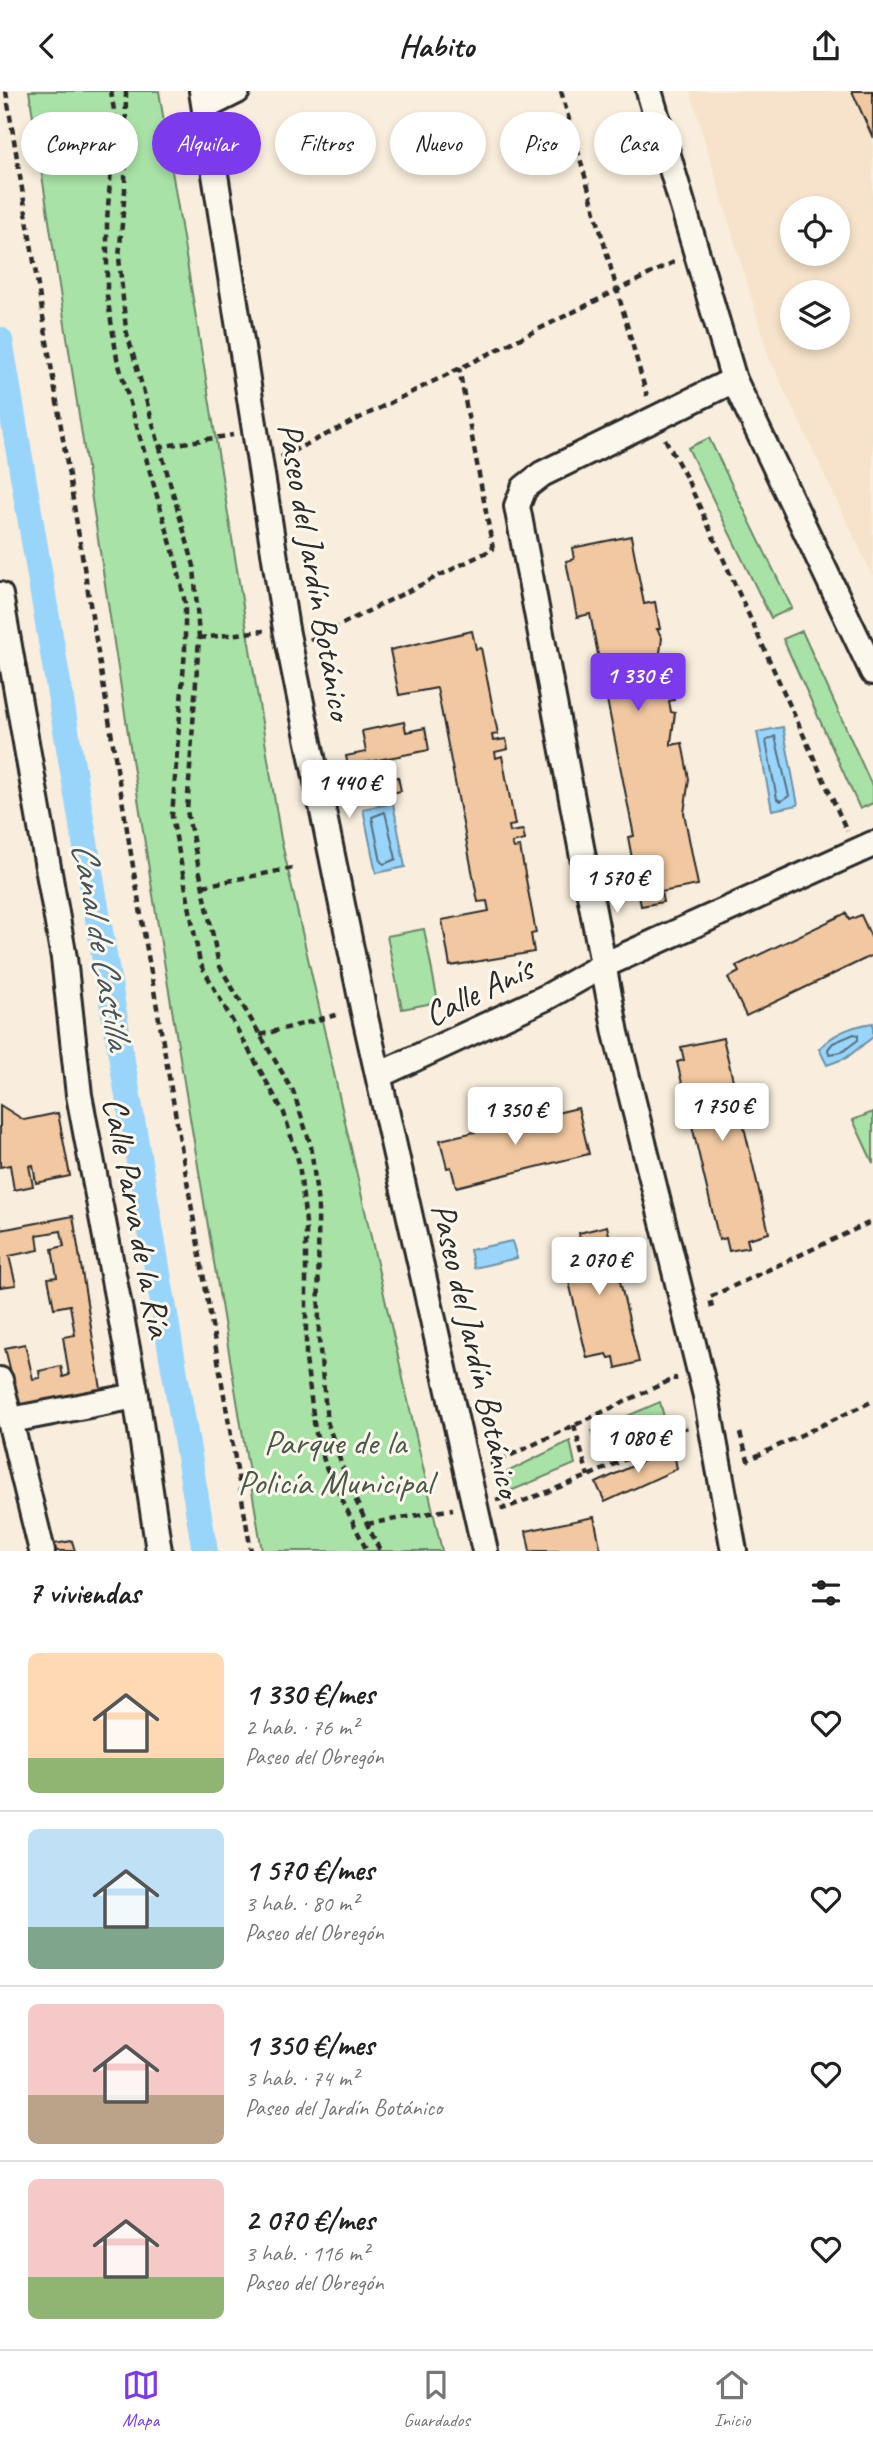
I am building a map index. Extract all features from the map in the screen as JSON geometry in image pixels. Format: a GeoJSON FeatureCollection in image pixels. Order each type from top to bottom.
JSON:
{"type":"FeatureCollection","features":[{"type":"Feature","properties":{"kind":"street"},"geometry":{"type":"LineString","coordinates":[[204,99],[237,91]]}},
{"type":"Feature","properties":{"kind":"street"},"geometry":{"type":"LineString","coordinates":[[649,91],[734,380],[873,672]]}},
{"type":"Feature","properties":{"kind":"street","name":"Paseo del Jardín Botánico"},"geometry":{"type":"LineString","coordinates":[[204,99],[289,639],[363,1008],[477,1505],[485,1551]]}},
{"type":"Feature","properties":{"kind":"street"},"geometry":{"type":"LineString","coordinates":[[734,380],[542,474],[524,488],[517,506],[602,966],[706,1396],[734,1551]]}},
{"type":"Feature","properties":{"kind":"street","name":"Calle Parva de la Ría"},"geometry":{"type":"LineString","coordinates":[[0,595],[64,958],[79,1095],[136,1396],[159,1551]]}},
{"type":"Feature","properties":{"kind":"street","name":"Calle Anís"},"geometry":{"type":"LineString","coordinates":[[379,1075],[525,1008],[602,966],[865,847]]}},
{"type":"Feature","properties":{"kind":"street"},"geometry":{"type":"LineString","coordinates":[[0,1380],[8,1430],[42,1551]]}},
{"type":"Feature","properties":{"kind":"street"},"geometry":{"type":"LineString","coordinates":[[8,1430],[136,1396]]}},
{"type":"Feature","properties":{"kind":"path"},"geometry":{"type":"LineString","coordinates":[[6,91],[141,915],[251,1551]]}},
{"type":"Feature","properties":{"kind":"path"},"geometry":{"type":"LineString","coordinates":[[111,91],[115,117],[107,221],[107,296],[117,358],[174,551],[185,603],[185,650],[172,816],[200,963],[284,1113],[299,1163],[306,1223],[306,1359],[315,1430],[326,1467],[367,1551]]}},
{"type":"Feature","properties":{"kind":"path"},"geometry":{"type":"LineString","coordinates":[[126,91],[120,269],[126,330],[194,566],[198,638],[187,811],[219,965],[293,1091],[311,1146],[318,1205],[319,1341],[327,1421],[348,1483],[380,1551]]}},
{"type":"Feature","properties":{"kind":"path"},"geometry":{"type":"LineString","coordinates":[[561,91],[654,420],[687,479],[865,847]]}},
{"type":"Feature","properties":{"kind":"path"},"geometry":{"type":"LineString","coordinates":[[261,467],[696,251]]}},
{"type":"Feature","properties":{"kind":"path"},"geometry":{"type":"LineString","coordinates":[[198,638],[289,639],[493,549],[459,369]]}},
{"type":"Feature","properties":{"kind":"path"},"geometry":{"type":"LineString","coordinates":[[158,447],[256,432]]}},
{"type":"Feature","properties":{"kind":"path"},"geometry":{"type":"LineString","coordinates":[[202,886],[293,868]]}},
{"type":"Feature","properties":{"kind":"path"},"geometry":{"type":"LineString","coordinates":[[260,1035],[363,1008]]}},
{"type":"Feature","properties":{"kind":"path"},"geometry":{"type":"LineString","coordinates":[[712,1310],[710,1297],[873,1221]]}},
{"type":"Feature","properties":{"kind":"path"},"geometry":{"type":"LineString","coordinates":[[495,1476],[492,1464],[675,1378],[677,1389]]}},
{"type":"Feature","properties":{"kind":"path"},"geometry":{"type":"LineString","coordinates":[[737,1424],[748,1460],[873,1401]]}},
{"type":"Feature","properties":{"kind":"path"},"geometry":{"type":"LineString","coordinates":[[498,1487],[503,1509],[588,1476],[686,1432],[684,1422]]}},
{"type":"Feature","properties":{"kind":"path"},"geometry":{"type":"LineString","coordinates":[[574,1425],[588,1476]]}},
{"type":"Feature","properties":{"kind":"path"},"geometry":{"type":"LineString","coordinates":[[367,1524],[501,1499]]}},
{"type":"Feature","properties":{"kind":"shaded area"},"geometry":{"type":"Polygon","coordinates":[[[690,91],[873,91],[873,577],[769,358],[690,91]]]}},
{"type":"Feature","properties":{"kind":"green space","name":"Parque de la Policía Municipal"},"geometry":{"type":"Polygon","coordinates":[[[29,91],[159,91],[162,112],[152,112],[152,175],[173,175],[281,839],[442,1551],[262,1551],[152,889],[42,175],[138,175],[138,112],[32,112],[29,91]]]}},
{"type":"Feature","properties":{"kind":"green space"},"geometry":{"type":"Polygon","coordinates":[[[709,438],[792,608],[771,618],[688,448],[709,438]]]}},
{"type":"Feature","properties":{"kind":"green space"},"geometry":{"type":"Polygon","coordinates":[[[802,631],[873,788],[873,803],[860,809],[783,639],[802,631]]]}},
{"type":"Feature","properties":{"kind":"green space"},"geometry":{"type":"Polygon","coordinates":[[[424,929],[438,1002],[402,1009],[387,936],[424,929]]]}},
{"type":"Feature","properties":{"kind":"green space"},"geometry":{"type":"Polygon","coordinates":[[[873,1112],[873,1163],[853,1120],[873,1112]]]}},
{"type":"Feature","properties":{"kind":"green space"},"geometry":{"type":"Polygon","coordinates":[[[660,1402],[665,1421],[596,1451],[592,1431],[660,1402]]]}},
{"type":"Feature","properties":{"kind":"green space"},"geometry":{"type":"Polygon","coordinates":[[[570,1441],[575,1464],[508,1492],[507,1472],[570,1441]]]}},
{"type":"Feature","properties":{"kind":"water"},"geometry":{"type":"Polygon","coordinates":[[[783,727],[798,805],[772,810],[757,732],[783,727]]]}},
{"type":"Feature","properties":{"kind":"water"},"geometry":{"type":"Polygon","coordinates":[[[393,803],[405,867],[376,873],[363,809],[393,803]]]}},
{"type":"Feature","properties":{"kind":"water"},"geometry":{"type":"Polygon","coordinates":[[[873,1023],[873,1037],[846,1058],[827,1065],[819,1049],[824,1043],[843,1031],[873,1023]]]}},
{"type":"Feature","properties":{"kind":"water"},"geometry":{"type":"Polygon","coordinates":[[[512,1241],[517,1258],[474,1268],[470,1250],[512,1241]]]}},
{"type":"Feature","properties":{"kind":"building"},"geometry":{"type":"Polygon","coordinates":[[[852,91],[873,91],[873,138],[852,91]]]}},
{"type":"Feature","properties":{"kind":"building"},"geometry":{"type":"Polygon","coordinates":[[[631,536],[644,604],[655,602],[660,629],[657,629],[662,638],[657,675],[668,672],[674,700],[669,701],[671,712],[675,713],[671,745],[682,743],[689,779],[684,813],[698,885],[661,892],[663,902],[641,906],[628,837],[634,836],[590,614],[577,617],[566,561],[574,559],[572,548],[631,536]]]}},
{"type":"Feature","properties":{"kind":"building"},"geometry":{"type":"Polygon","coordinates":[[[472,631],[476,649],[481,648],[498,734],[492,735],[493,741],[506,739],[508,749],[495,752],[496,758],[502,756],[515,825],[509,826],[510,832],[523,830],[525,840],[512,843],[514,848],[520,847],[536,933],[531,934],[534,952],[450,966],[442,920],[489,911],[487,901],[478,902],[437,688],[399,695],[390,650],[472,631]]]}},
{"type":"Feature","properties":{"kind":"building"},"geometry":{"type":"Polygon","coordinates":[[[404,722],[406,732],[425,728],[429,750],[348,766],[346,756],[366,752],[362,731],[404,722]]]}},
{"type":"Feature","properties":{"kind":"building"},"geometry":{"type":"Polygon","coordinates":[[[398,777],[401,791],[382,795],[379,780],[398,777]]]}},
{"type":"Feature","properties":{"kind":"building"},"geometry":{"type":"Polygon","coordinates":[[[846,913],[849,920],[861,915],[873,941],[873,955],[746,1016],[728,978],[739,972],[736,966],[846,913]]]}},
{"type":"Feature","properties":{"kind":"building"},"geometry":{"type":"Polygon","coordinates":[[[723,1038],[769,1233],[747,1239],[749,1247],[729,1251],[726,1238],[719,1240],[677,1062],[684,1060],[681,1047],[723,1038]]]}},
{"type":"Feature","properties":{"kind":"building"},"geometry":{"type":"Polygon","coordinates":[[[0,1105],[24,1120],[58,1113],[70,1176],[36,1183],[33,1165],[29,1166],[33,1186],[14,1190],[10,1165],[0,1167],[0,1105]]]}},
{"type":"Feature","properties":{"kind":"building"},"geometry":{"type":"Polygon","coordinates":[[[578,1108],[589,1154],[456,1187],[451,1167],[447,1168],[440,1140],[578,1108]]]}},
{"type":"Feature","properties":{"kind":"building"},"geometry":{"type":"Polygon","coordinates":[[[73,1216],[101,1389],[19,1405],[5,1348],[25,1344],[33,1379],[40,1378],[39,1371],[61,1366],[63,1377],[69,1375],[63,1337],[75,1335],[70,1305],[54,1308],[48,1278],[57,1277],[52,1249],[64,1246],[61,1231],[37,1235],[39,1250],[9,1256],[16,1285],[0,1287],[0,1223],[1,1230],[73,1216]]]}},
{"type":"Feature","properties":{"kind":"building"},"geometry":{"type":"Polygon","coordinates":[[[607,1226],[639,1362],[616,1368],[614,1357],[609,1358],[607,1354],[587,1358],[560,1244],[580,1239],[579,1233],[607,1226]]]}},
{"type":"Feature","properties":{"kind":"building"},"geometry":{"type":"Polygon","coordinates":[[[673,1447],[677,1469],[605,1502],[596,1483],[673,1447]]]}},
{"type":"Feature","properties":{"kind":"building"},"geometry":{"type":"Polygon","coordinates":[[[594,1517],[601,1551],[530,1551],[526,1531],[594,1517]]]}},
{"type":"Feature","properties":{"kind":"building"},"geometry":{"type":"Polygon","coordinates":[[[72,1541],[75,1551],[56,1551],[54,1544],[72,1541]]]}},
{"type":"Feature","properties":{"kind":"waterway","name":"Canal de Castilla"},"geometry":{"type":"LineString","coordinates":[[0,340],[205,1551]]}}]}
